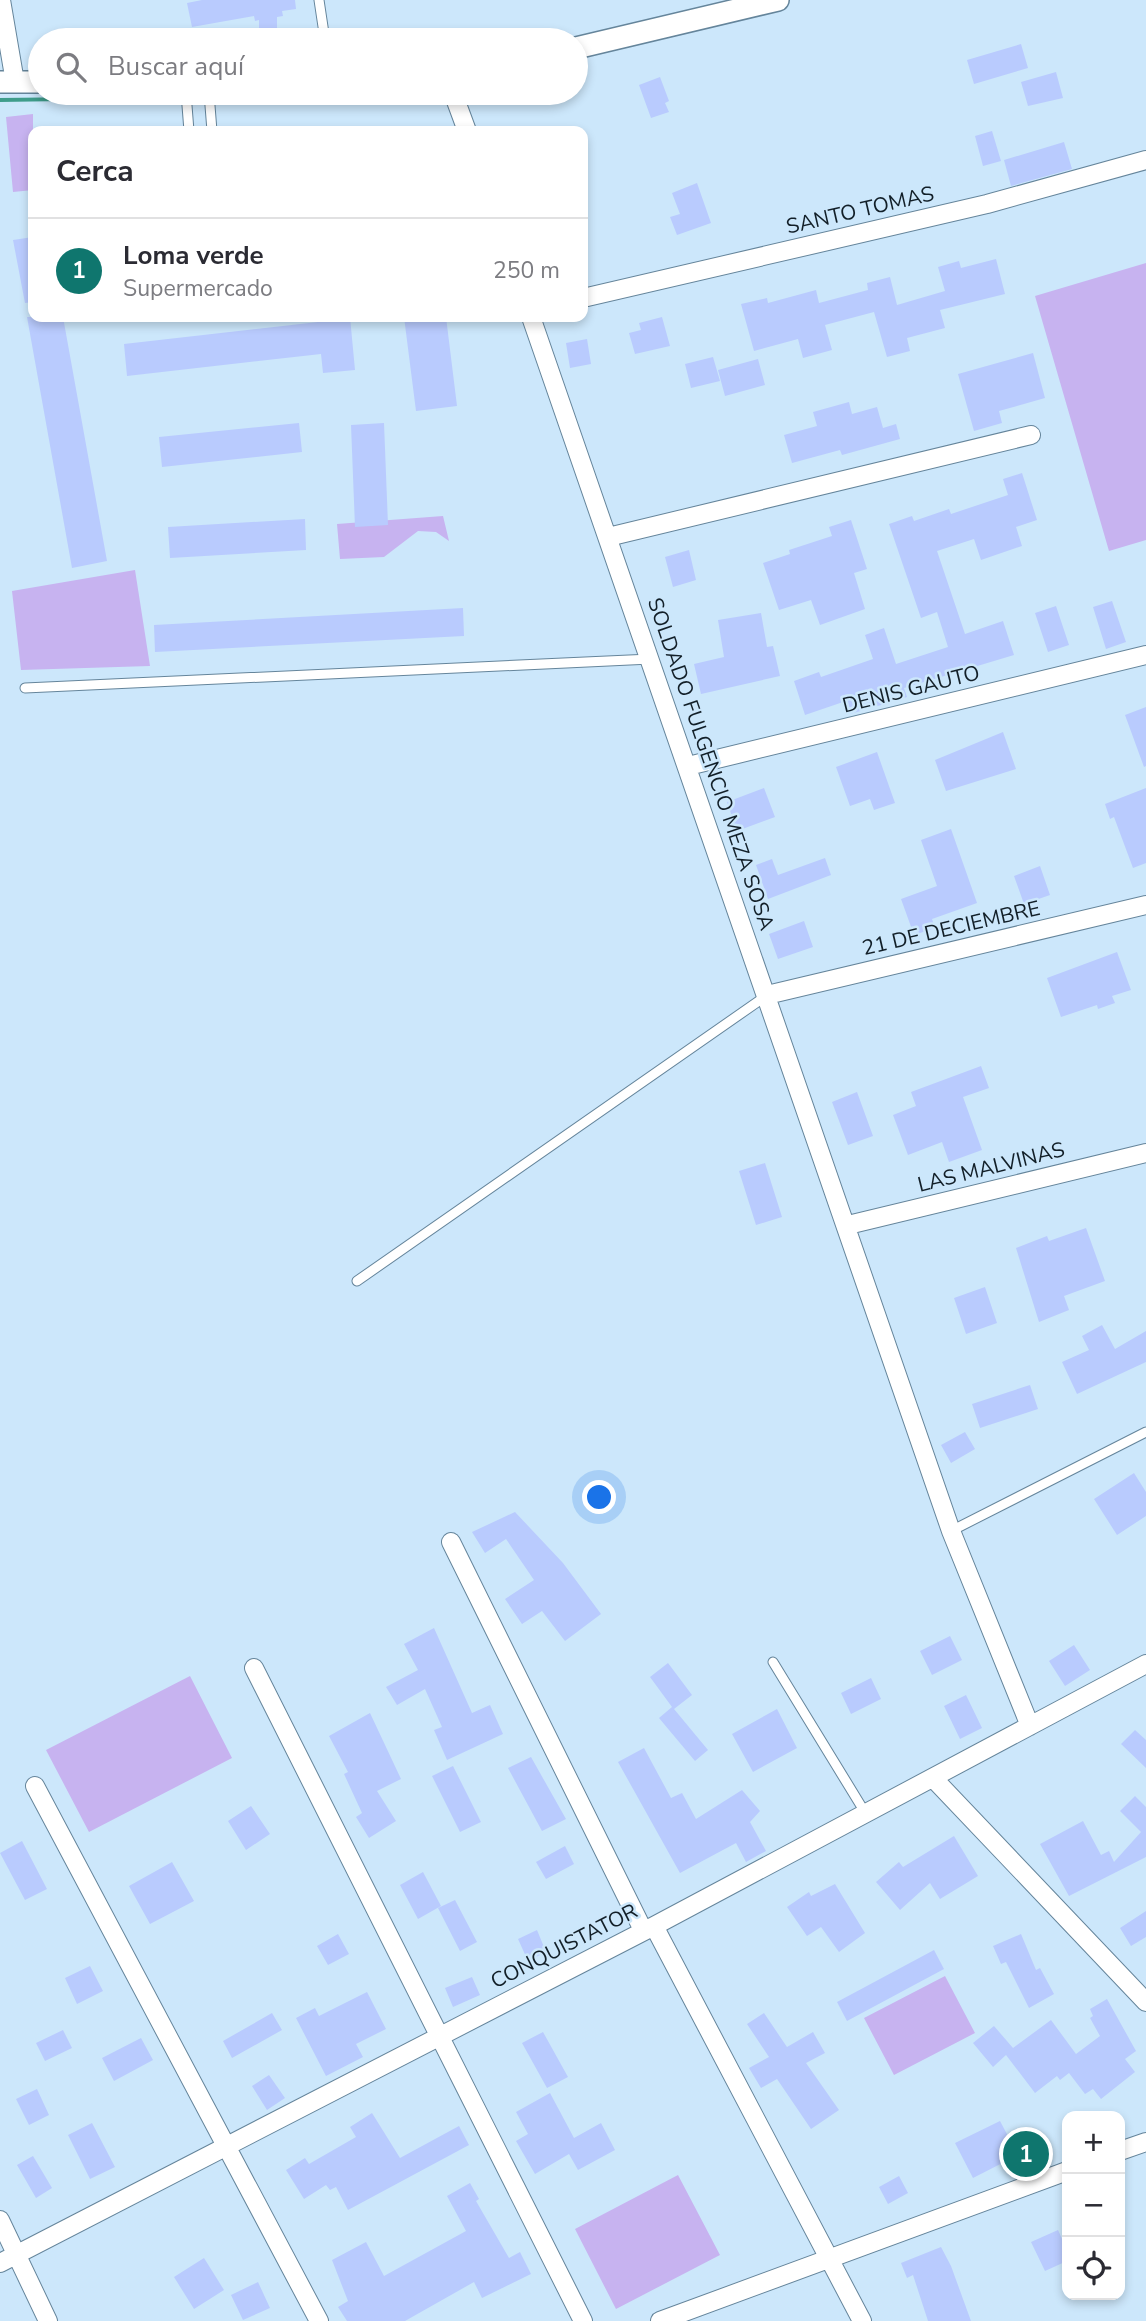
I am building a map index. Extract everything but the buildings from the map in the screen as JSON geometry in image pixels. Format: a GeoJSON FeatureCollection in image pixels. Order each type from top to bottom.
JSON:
{"type":"FeatureCollection","features":[{"type":"Feature","properties":{"kind":"street"},"geometry":{"type":"LineString","coordinates":[[1,0],[7,82],[28,82]]}},
{"type":"Feature","properties":{"kind":"street"},"geometry":{"type":"LineString","coordinates":[[588,45],[778,0]]}},
{"type":"Feature","properties":{"kind":"street"},"geometry":{"type":"LineString","coordinates":[[457,105],[465,126]]}},
{"type":"Feature","properties":{"kind":"street","name":"SANTO TOMAS"},"geometry":{"type":"LineString","coordinates":[[588,297],[988,204],[1146,160]]}},
{"type":"Feature","properties":{"kind":"street","name":"SOLDADO FULGENCIO MEZA SOSA"},"geometry":{"type":"LineString","coordinates":[[533,322],[848,1225],[951,1531],[1030,1726]]}},
{"type":"Feature","properties":{"kind":"street"},"geometry":{"type":"LineString","coordinates":[[608,537],[1031,435]]}},
{"type":"Feature","properties":{"kind":"street","name":"DENIS GAUTO"},"geometry":{"type":"LineString","coordinates":[[688,766],[1146,654]]}},
{"type":"Feature","properties":{"kind":"street","name":"21 DE DECIEMBRE"},"geometry":{"type":"LineString","coordinates":[[767,995],[1146,905]]}},
{"type":"Feature","properties":{"kind":"street","name":"LAS MALVINAS"},"geometry":{"type":"LineString","coordinates":[[848,1225],[1146,1153]]}},
{"type":"Feature","properties":{"kind":"street"},"geometry":{"type":"LineString","coordinates":[[452,1542],[648,1928],[862,2321]]}},
{"type":"Feature","properties":{"kind":"street","name":"CONQUISTATOR"},"geometry":{"type":"LineString","coordinates":[[0,2263],[934,1779],[1146,1664]]}},
{"type":"Feature","properties":{"kind":"street"},"geometry":{"type":"LineString","coordinates":[[254,1668],[583,2321]]}},
{"type":"Feature","properties":{"kind":"street"},"geometry":{"type":"LineString","coordinates":[[934,1779],[1146,2002]]}},
{"type":"Feature","properties":{"kind":"street"},"geometry":{"type":"LineString","coordinates":[[35,1786],[319,2321]]}},
{"type":"Feature","properties":{"kind":"street"},"geometry":{"type":"LineString","coordinates":[[1125,2149],[1146,2142]]}},
{"type":"Feature","properties":{"kind":"street"},"geometry":{"type":"LineString","coordinates":[[660,2321],[1062,2173]]}},
{"type":"Feature","properties":{"kind":"street"},"geometry":{"type":"LineString","coordinates":[[0,2220],[48,2321]]}},
{"type":"Feature","properties":{"kind":"lane"},"geometry":{"type":"LineString","coordinates":[[318,0],[323,28]]}},
{"type":"Feature","properties":{"kind":"lane"},"geometry":{"type":"LineString","coordinates":[[187,105],[189,126]]}},
{"type":"Feature","properties":{"kind":"lane"},"geometry":{"type":"LineString","coordinates":[[210,105],[212,126]]}},
{"type":"Feature","properties":{"kind":"lane"},"geometry":{"type":"LineString","coordinates":[[25,688],[651,659]]}},
{"type":"Feature","properties":{"kind":"lane"},"geometry":{"type":"LineString","coordinates":[[357,1281],[767,995]]}},
{"type":"Feature","properties":{"kind":"lane"},"geometry":{"type":"LineString","coordinates":[[951,1531],[1146,1432]]}},
{"type":"Feature","properties":{"kind":"lane"},"geometry":{"type":"LineString","coordinates":[[773,1662],[866,1814]]}},
{"type":"Feature","properties":{"kind":"shaded area"},"geometry":{"type":"Polygon","coordinates":[[[0,98],[28,98],[28,102],[0,102],[0,98]]]}},
{"type":"Feature","properties":{"kind":"shaded area"},"geometry":{"type":"Polygon","coordinates":[[[33,114],[33,126],[28,126],[28,190],[13,192],[6,117],[33,114]]]}},
{"type":"Feature","properties":{"kind":"shaded area"},"geometry":{"type":"Polygon","coordinates":[[[1146,263],[1146,540],[1109,551],[1035,296],[1146,263]]]}},
{"type":"Feature","properties":{"kind":"shaded area"},"geometry":{"type":"Polygon","coordinates":[[[443,516],[449,541],[436,532],[418,531],[384,557],[340,559],[337,524],[443,516]]]}},
{"type":"Feature","properties":{"kind":"shaded area"},"geometry":{"type":"Polygon","coordinates":[[[135,570],[150,666],[21,670],[12,591],[135,570]]]}},
{"type":"Feature","properties":{"kind":"shaded area"},"geometry":{"type":"Polygon","coordinates":[[[190,1676],[232,1758],[89,1832],[46,1750],[190,1676]]]}},
{"type":"Feature","properties":{"kind":"shaded area"},"geometry":{"type":"Polygon","coordinates":[[[945,1976],[975,2033],[894,2075],[864,2018],[945,1976]]]}},
{"type":"Feature","properties":{"kind":"shaded area"},"geometry":{"type":"Polygon","coordinates":[[[678,2175],[720,2255],[616,2309],[575,2229],[678,2175]]]}},
{"type":"Feature","properties":{"kind":"place","name":"Loma verde"},"geometry":{"type":"Point","coordinates":[1026,2154]}}]}
